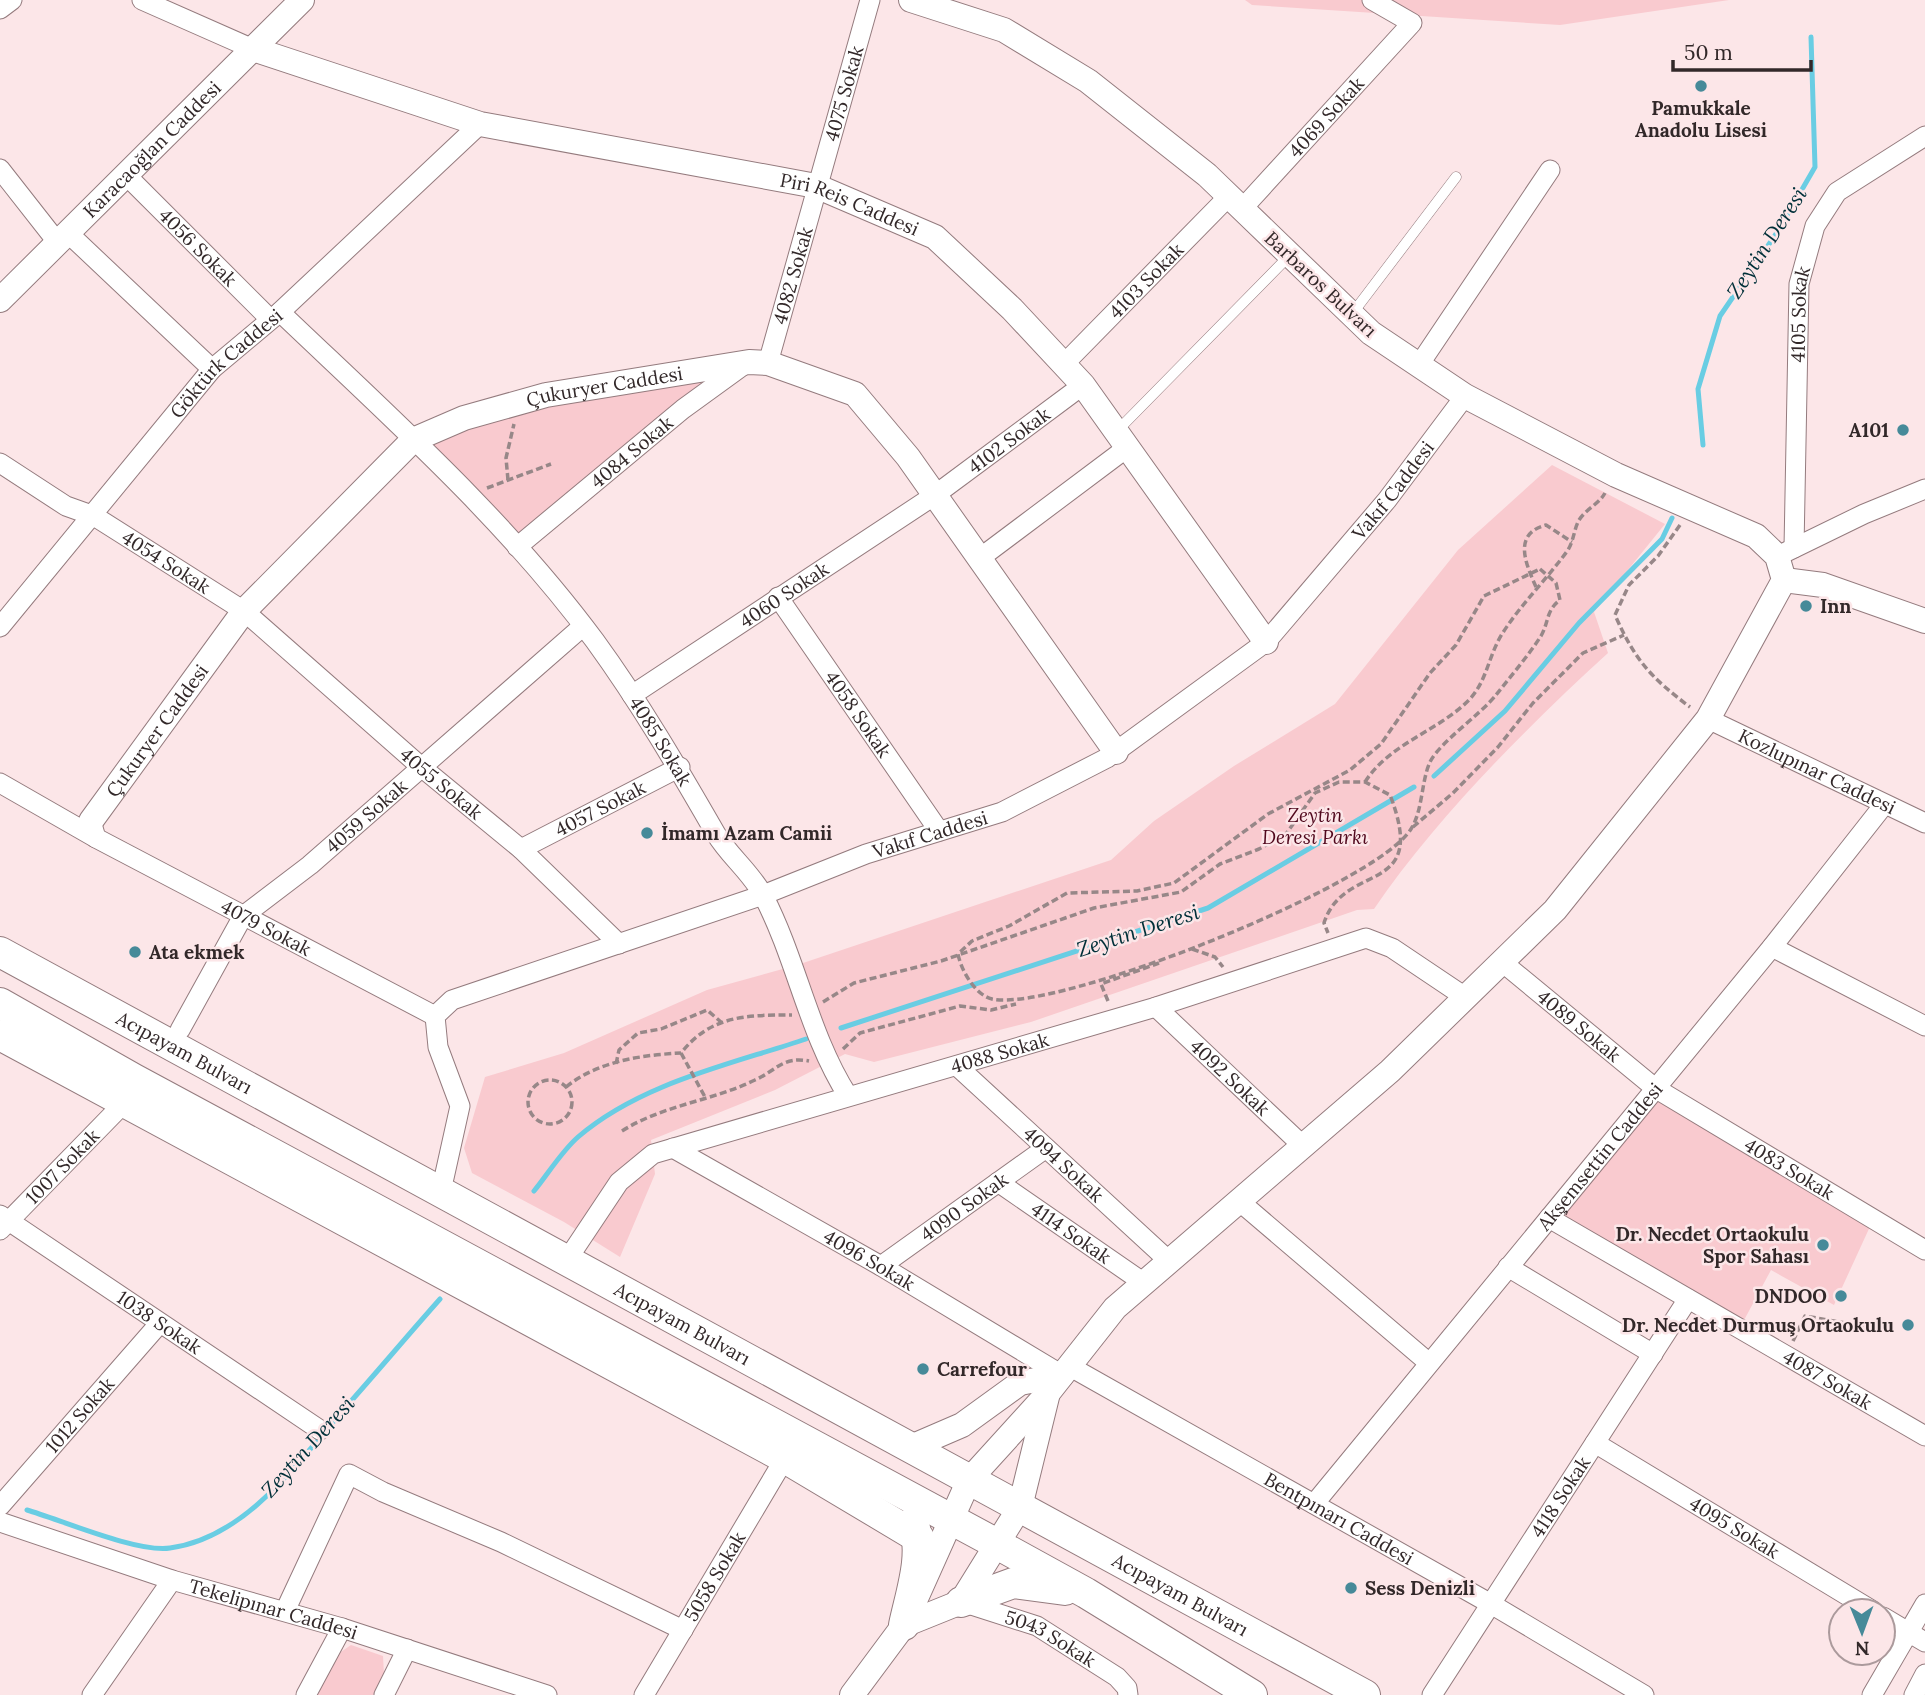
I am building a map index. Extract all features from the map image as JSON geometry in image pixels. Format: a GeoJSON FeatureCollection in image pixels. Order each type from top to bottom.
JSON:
{"type":"FeatureCollection","features":[{"type":"Feature","properties":{"kind":"main road","name":"Acıpayam Bulvarı"},"geometry":{"type":"LineString","coordinates":[[0,951],[1365,1695]]}},
{"type":"Feature","properties":{"kind":"main road"},"geometry":{"type":"LineString","coordinates":[[0,1003],[146,1086],[1086,1593],[1252,1695]]}},
{"type":"Feature","properties":{"kind":"main road"},"geometry":{"type":"LineString","coordinates":[[0,1035],[785,1458],[919,1538]]}},
{"type":"Feature","properties":{"kind":"main road"},"geometry":{"type":"LineString","coordinates":[[901,1492],[919,1538],[904,1625]]}},
{"type":"Feature","properties":{"kind":"main road"},"geometry":{"type":"LineString","coordinates":[[961,1602],[1013,1583],[1086,1593],[1214,1695]]}},
{"type":"Feature","properties":{"kind":"street"},"geometry":{"type":"LineString","coordinates":[[0,9],[12,0]]}},
{"type":"Feature","properties":{"kind":"street"},"geometry":{"type":"LineString","coordinates":[[142,0],[253,49]]}},
{"type":"Feature","properties":{"kind":"street","name":"Karacaoğlan Caddesi"},"geometry":{"type":"LineString","coordinates":[[0,300],[302,0]]}},
{"type":"Feature","properties":{"kind":"street","name":"4075 Sokak"},"geometry":{"type":"LineString","coordinates":[[816,186],[870,0]]}},
{"type":"Feature","properties":{"kind":"street","name":"4069 Sokak"},"geometry":{"type":"LineString","coordinates":[[1234,204],[1412,23],[1372,0]]}},
{"type":"Feature","properties":{"kind":"street","name":"Barbaros Bulvarı"},"geometry":{"type":"LineString","coordinates":[[917,1],[1004,30],[1088,81],[1207,175],[1234,204],[1371,333],[1465,396],[1616,475],[1756,536],[1786,552]]}},
{"type":"Feature","properties":{"kind":"street","name":"Piri Reis Caddesi"},"geometry":{"type":"LineString","coordinates":[[253,49],[480,124],[816,186],[935,236],[1012,309],[1083,385],[1266,642]]}},
{"type":"Feature","properties":{"kind":"street","name":"Göktürk Caddesi"},"geometry":{"type":"LineString","coordinates":[[0,627],[212,369],[275,315],[480,124]]}},
{"type":"Feature","properties":{"kind":"street","name":"4105 Sokak"},"geometry":{"type":"LineString","coordinates":[[1786,552],[1799,284],[1815,226],[1837,192],[1925,136]]}},
{"type":"Feature","properties":{"kind":"street"},"geometry":{"type":"LineString","coordinates":[[0,169],[63,238],[212,369]]}},
{"type":"Feature","properties":{"kind":"street"},"geometry":{"type":"LineString","coordinates":[[1419,365],[1550,170]]}},
{"type":"Feature","properties":{"kind":"street","name":"4056 Sokak"},"geometry":{"type":"LineString","coordinates":[[126,175],[409,436]]}},
{"type":"Feature","properties":{"kind":"street","name":"4082 Sokak"},"geometry":{"type":"LineString","coordinates":[[758,362],[816,186]]}},
{"type":"Feature","properties":{"kind":"street","name":"4103 Sokak"},"geometry":{"type":"LineString","coordinates":[[1064,364],[1234,204]]}},
{"type":"Feature","properties":{"kind":"street","name":"Çukuryer Caddesi"},"geometry":{"type":"LineString","coordinates":[[93,830],[252,618],[409,436],[522,401],[758,362],[855,394],[935,495],[1116,752]]}},
{"type":"Feature","properties":{"kind":"street","name":"4084 Sokak"},"geometry":{"type":"LineString","coordinates":[[517,547],[683,409],[758,362]]}},
{"type":"Feature","properties":{"kind":"street","name":"4102 Sokak"},"geometry":{"type":"LineString","coordinates":[[935,495],[1083,385]]}},
{"type":"Feature","properties":{"kind":"street","name":"Vakıf Caddesi"},"geometry":{"type":"LineString","coordinates":[[435,1016],[452,1000],[763,895],[866,854],[1002,812],[1116,752],[1266,642],[1387,500],[1465,396]]}},
{"type":"Feature","properties":{"kind":"street","name":"4085 Sokak"},"geometry":{"type":"LineString","coordinates":[[409,436],[517,547],[582,626],[680,767],[717,837],[763,895],[827,1063],[848,1096]]}},
{"type":"Feature","properties":{"kind":"street"},"geometry":{"type":"LineString","coordinates":[[980,558],[1122,439]]}},
{"type":"Feature","properties":{"kind":"street","name":"4054 Sokak"},"geometry":{"type":"LineString","coordinates":[[0,463],[66,506],[93,516],[252,618]]}},
{"type":"Feature","properties":{"kind":"street"},"geometry":{"type":"LineString","coordinates":[[852,1695],[904,1625],[970,1480],[1060,1378],[1115,1308],[1390,1071],[1555,910],[1707,719],[1784,580],[1786,552],[1864,514],[1925,489]]}},
{"type":"Feature","properties":{"kind":"street","name":"4060 Sokak"},"geometry":{"type":"LineString","coordinates":[[632,695],[935,495]]}},
{"type":"Feature","properties":{"kind":"street"},"geometry":{"type":"LineString","coordinates":[[1784,580],[1823,585],[1925,621]]}},
{"type":"Feature","properties":{"kind":"street","name":"4058 Sokak"},"geometry":{"type":"LineString","coordinates":[[778,597],[939,831]]}},
{"type":"Feature","properties":{"kind":"street","name":"4055 Sokak"},"geometry":{"type":"LineString","coordinates":[[252,618],[420,766],[521,849],[619,944]]}},
{"type":"Feature","properties":{"kind":"street","name":"4059 Sokak"},"geometry":{"type":"LineString","coordinates":[[180,1030],[243,916],[310,865],[582,626]]}},
{"type":"Feature","properties":{"kind":"street","name":"Kozlupınar Caddesi"},"geometry":{"type":"LineString","coordinates":[[1707,719],[1883,806],[1925,823]]}},
{"type":"Feature","properties":{"kind":"street","name":"4057 Sokak"},"geometry":{"type":"LineString","coordinates":[[521,849],[680,767]]}},
{"type":"Feature","properties":{"kind":"street","name":"4079 Sokak"},"geometry":{"type":"LineString","coordinates":[[0,783],[93,830],[243,916],[435,1016]]}},
{"type":"Feature","properties":{"kind":"street","name":"Akşemsettin Caddesi"},"geometry":{"type":"LineString","coordinates":[[1314,1504],[1772,947],[1883,806]]}},
{"type":"Feature","properties":{"kind":"street","name":"4088 Sokak"},"geometry":{"type":"LineString","coordinates":[[566,1260],[619,1182],[653,1154],[1156,1007],[1366,937],[1392,948],[1465,998]]}},
{"type":"Feature","properties":{"kind":"street"},"geometry":{"type":"LineString","coordinates":[[1772,947],[1925,1026]]}},
{"type":"Feature","properties":{"kind":"street","name":"4089 Sokak"},"geometry":{"type":"LineString","coordinates":[[1502,962],[1655,1088]]}},
{"type":"Feature","properties":{"kind":"street","name":"4092 Sokak"},"geometry":{"type":"LineString","coordinates":[[1156,1007],[1303,1146]]}},
{"type":"Feature","properties":{"kind":"street"},"geometry":{"type":"LineString","coordinates":[[435,1016],[438,1047],[460,1106],[444,1178],[438,1188]]}},
{"type":"Feature","properties":{"kind":"street","name":"4094 Sokak"},"geometry":{"type":"LineString","coordinates":[[957,1066],[1170,1261]]}},
{"type":"Feature","properties":{"kind":"street","name":"4083 Sokak"},"geometry":{"type":"LineString","coordinates":[[1655,1088],[1925,1250]]}},
{"type":"Feature","properties":{"kind":"street","name":"1007 Sokak"},"geometry":{"type":"LineString","coordinates":[[3,1222],[124,1103]]}},
{"type":"Feature","properties":{"kind":"street","name":"4096 Sokak"},"geometry":{"type":"LineString","coordinates":[[673,1148],[881,1266],[1060,1378]]}},
{"type":"Feature","properties":{"kind":"street","name":"4090 Sokak"},"geometry":{"type":"LineString","coordinates":[[881,1266],[1046,1148]]}},
{"type":"Feature","properties":{"kind":"street","name":"4114 Sokak"},"geometry":{"type":"LineString","coordinates":[[998,1182],[1144,1283]]}},
{"type":"Feature","properties":{"kind":"street"},"geometry":{"type":"LineString","coordinates":[[1239,1201],[1429,1363]]}},
{"type":"Feature","properties":{"kind":"street","name":"4087 Sokak"},"geometry":{"type":"LineString","coordinates":[[1549,1217],[1924,1434]]}},
{"type":"Feature","properties":{"kind":"street","name":"1038 Sokak"},"geometry":{"type":"LineString","coordinates":[[3,1222],[320,1430]]}},
{"type":"Feature","properties":{"kind":"street"},"geometry":{"type":"LineString","coordinates":[[1508,1267],[1653,1354]]}},
{"type":"Feature","properties":{"kind":"street","name":"4118 Sokak"},"geometry":{"type":"LineString","coordinates":[[1432,1695],[1688,1299]]}},
{"type":"Feature","properties":{"kind":"street","name":"1012 Sokak"},"geometry":{"type":"LineString","coordinates":[[0,1506],[159,1324]]}},
{"type":"Feature","properties":{"kind":"street"},"geometry":{"type":"LineString","coordinates":[[911,1447],[962,1425],[1020,1383],[1060,1378]]}},
{"type":"Feature","properties":{"kind":"street"},"geometry":{"type":"LineString","coordinates":[[904,1625],[961,1602],[1020,1507],[1060,1378]]}},
{"type":"Feature","properties":{"kind":"street","name":"Bentpınarı Caddesi"},"geometry":{"type":"LineString","coordinates":[[1060,1378],[1314,1504],[1491,1604],[1644,1695]]}},
{"type":"Feature","properties":{"kind":"street","name":"4095 Sokak"},"geometry":{"type":"LineString","coordinates":[[1595,1443],[1850,1597]]}},
{"type":"Feature","properties":{"kind":"street","name":"5058 Sokak"},"geometry":{"type":"LineString","coordinates":[[644,1695],[785,1458]]}},
{"type":"Feature","properties":{"kind":"street"},"geometry":{"type":"LineString","coordinates":[[285,1611],[349,1474],[383,1492],[501,1542],[683,1630]]}},
{"type":"Feature","properties":{"kind":"street","name":"Tekelipınar Caddesi"},"geometry":{"type":"LineString","coordinates":[[0,1522],[172,1580],[342,1628],[547,1695]]}},
{"type":"Feature","properties":{"kind":"street"},"geometry":{"type":"LineString","coordinates":[[92,1695],[172,1580]]}},
{"type":"Feature","properties":{"kind":"street","name":"5043 Sokak"},"geometry":{"type":"LineString","coordinates":[[961,1602],[1037,1626],[1117,1677],[1127,1688],[1128,1695]]}},
{"type":"Feature","properties":{"kind":"street"},"geometry":{"type":"LineString","coordinates":[[1872,1695],[1917,1638],[1925,1604]]}},
{"type":"Feature","properties":{"kind":"street"},"geometry":{"type":"LineString","coordinates":[[1897,1626],[1917,1638]]}},
{"type":"Feature","properties":{"kind":"street"},"geometry":{"type":"LineString","coordinates":[[306,1695],[342,1628]]}},
{"type":"Feature","properties":{"kind":"street"},"geometry":{"type":"LineString","coordinates":[[384,1695],[407,1649]]}},
{"type":"Feature","properties":{"kind":"street"},"geometry":{"type":"LineString","coordinates":[[1914,1695],[1925,1675]]}},
{"type":"Feature","properties":{"kind":"lane"},"geometry":{"type":"LineString","coordinates":[[1352,315],[1456,177]]}},
{"type":"Feature","properties":{"kind":"lane"},"geometry":{"type":"LineString","coordinates":[[1122,439],[1290,255]]}},
{"type":"Feature","properties":{"kind":"path"},"geometry":{"type":"LineString","coordinates":[[508,480],[506,458],[522,401]]}},
{"type":"Feature","properties":{"kind":"path"},"geometry":{"type":"LineString","coordinates":[[468,495],[551,464]]}},
{"type":"Feature","properties":{"kind":"path"},"geometry":{"type":"LineString","coordinates":[[1366,782],[1377,765],[1421,733],[1439,726],[1484,682],[1488,662],[1501,636],[1572,542],[1579,519],[1601,500],[1616,475]]}},
{"type":"Feature","properties":{"kind":"path"},"geometry":{"type":"LineString","coordinates":[[1691,508],[1658,556],[1629,585],[1615,615],[1634,655],[1667,690],[1707,719]]}},
{"type":"Feature","properties":{"kind":"path"},"geometry":{"type":"LineString","coordinates":[[1536,587],[1524,559],[1525,539],[1535,528],[1546,525],[1572,542]]}},
{"type":"Feature","properties":{"kind":"path"},"geometry":{"type":"LineString","coordinates":[[958,954],[972,941],[1009,926],[1067,893],[1137,891],[1174,883],[1268,814],[1350,770],[1381,744],[1430,673],[1456,645],[1484,596],[1540,569],[1556,583],[1560,600],[1550,607],[1542,634],[1494,697],[1430,760],[1411,828]]}},
{"type":"Feature","properties":{"kind":"path"},"geometry":{"type":"LineString","coordinates":[[1101,984],[1240,930],[1342,879],[1388,850],[1453,793],[1498,747],[1533,703],[1583,653],[1624,635]]}},
{"type":"Feature","properties":{"kind":"path"},"geometry":{"type":"LineString","coordinates":[[681,1053],[695,1035],[722,1022],[748,1014],[810,1015],[827,997],[854,983],[958,954],[1094,908],[1181,892],[1220,864],[1259,849],[1286,834],[1315,793],[1339,782],[1366,782],[1390,795],[1397,813],[1400,839],[1398,859],[1389,871],[1342,895],[1329,908],[1324,923],[1335,948]]}},
{"type":"Feature","properties":{"kind":"path"},"geometry":{"type":"LineString","coordinates":[[1184,951],[1193,949],[1215,957],[1234,981]]}},
{"type":"Feature","properties":{"kind":"path"},"geometry":{"type":"LineString","coordinates":[[958,954],[976,990],[989,998],[1016,1002],[1066,991]]}},
{"type":"Feature","properties":{"kind":"path"},"geometry":{"type":"LineString","coordinates":[[622,1130],[642,1118],[729,1092],[793,1058],[827,1063],[860,1033],[960,1006],[991,1010],[1053,994],[1174,955]]}},
{"type":"Feature","properties":{"kind":"path"},"geometry":{"type":"LineString","coordinates":[[616,1063],[619,1050],[638,1033],[661,1029],[707,1010],[722,1022]]}},
{"type":"Feature","properties":{"kind":"path"},"geometry":{"type":"LineString","coordinates":[[681,1053],[705,1097]]}},
{"type":"Feature","properties":{"kind":"path"},"geometry":{"type":"LineString","coordinates":[[566,1087],[596,1069],[616,1063],[648,1054],[681,1053]]}},
{"type":"Feature","properties":{"kind":"path"},"geometry":{"type":"LineString","coordinates":[[551,1080],[566,1087],[572,1103],[565,1118],[549,1124],[534,1117],[528,1101],[535,1086],[551,1080]]}},
{"type":"Feature","properties":{"kind":"path"},"geometry":{"type":"LineString","coordinates":[[1785,1355],[1805,1316],[1880,1329]]}},
{"type":"Feature","properties":{"kind":"green space"},"geometry":{"type":"Polygon","coordinates":[[[1245,0],[1729,0],[1560,25],[1252,5],[1245,0]]]}},
{"type":"Feature","properties":{"kind":"green space"},"geometry":{"type":"Polygon","coordinates":[[[720,376],[516,538],[430,442],[436,437],[580,398],[720,376]]]}},
{"type":"Feature","properties":{"kind":"green space","name":"Zeytin Deresi Parkı"},"geometry":{"type":"Polygon","coordinates":[[[1552,465],[1665,524],[1594,612],[1608,653],[1546,711],[1484,775],[1425,841],[1374,909],[1357,910],[1031,1022],[874,1062],[845,1054],[775,1090],[651,1140],[655,1174],[620,1257],[564,1222],[472,1173],[464,1148],[485,1077],[564,1053],[707,990],[797,965],[1111,860],[1154,821],[1234,766],[1335,704],[1458,550],[1552,465]]]}},
{"type":"Feature","properties":{"kind":"green space"},"geometry":{"type":"Polygon","coordinates":[[[1654,1095],[1873,1220],[1834,1305],[1771,1270],[1743,1322],[1562,1216],[1654,1095]]]}},
{"type":"Feature","properties":{"kind":"green space"},"geometry":{"type":"Polygon","coordinates":[[[351,1645],[383,1656],[384,1675],[373,1695],[316,1695],[338,1654],[351,1645]]]}},
{"type":"Feature","properties":{"kind":"waterway","name":"Zeytin Deresi"},"geometry":{"type":"LineString","coordinates":[[1703,445],[1698,389],[1720,316],[1778,231],[1815,167],[1811,37]]}},
{"type":"Feature","properties":{"kind":"waterway","name":"Zeytin Deresi"},"geometry":{"type":"LineString","coordinates":[[1434,776],[1505,711],[1579,623],[1662,539],[1672,518]]}},
{"type":"Feature","properties":{"kind":"waterway","name":"Zeytin Deresi"},"geometry":{"type":"LineString","coordinates":[[841,1028],[1208,908],[1414,787]]}},
{"type":"Feature","properties":{"kind":"waterway","name":"Zeytin Deresi"},"geometry":{"type":"LineString","coordinates":[[534,1191],[578,1137],[629,1103],[717,1067],[806,1039]]}},
{"type":"Feature","properties":{"kind":"waterway","name":"Zeytin Deresi"},"geometry":{"type":"LineString","coordinates":[[27,1510],[99,1535],[156,1548],[170,1548],[197,1541],[223,1529],[247,1513],[289,1473],[440,1299]]}},
{"type":"Feature","properties":{"kind":"place","name":"Pamukkale Anadolu Lisesi"},"geometry":{"type":"Point","coordinates":[1701,86]}},
{"type":"Feature","properties":{"kind":"place","name":"A101"},"geometry":{"type":"Point","coordinates":[1903,430]}},
{"type":"Feature","properties":{"kind":"place","name":"Inn"},"geometry":{"type":"Point","coordinates":[1806,606]}},
{"type":"Feature","properties":{"kind":"place","name":"İmamı Azam Camii"},"geometry":{"type":"Point","coordinates":[647,833]}},
{"type":"Feature","properties":{"kind":"place","name":"Ata ekmek"},"geometry":{"type":"Point","coordinates":[135,952]}},
{"type":"Feature","properties":{"kind":"place","name":"Dr. Necdet Ortaokulu Spor Sahası"},"geometry":{"type":"Point","coordinates":[1823,1245]}},
{"type":"Feature","properties":{"kind":"place","name":"DNDOO"},"geometry":{"type":"Point","coordinates":[1841,1296]}},
{"type":"Feature","properties":{"kind":"place","name":"Dr. Necdet Durmuş Ortaokulu"},"geometry":{"type":"Point","coordinates":[1908,1325]}},
{"type":"Feature","properties":{"kind":"place","name":"Carrefour"},"geometry":{"type":"Point","coordinates":[923,1369]}},
{"type":"Feature","properties":{"kind":"place","name":"Sess Denizli"},"geometry":{"type":"Point","coordinates":[1351,1588]}}]}
